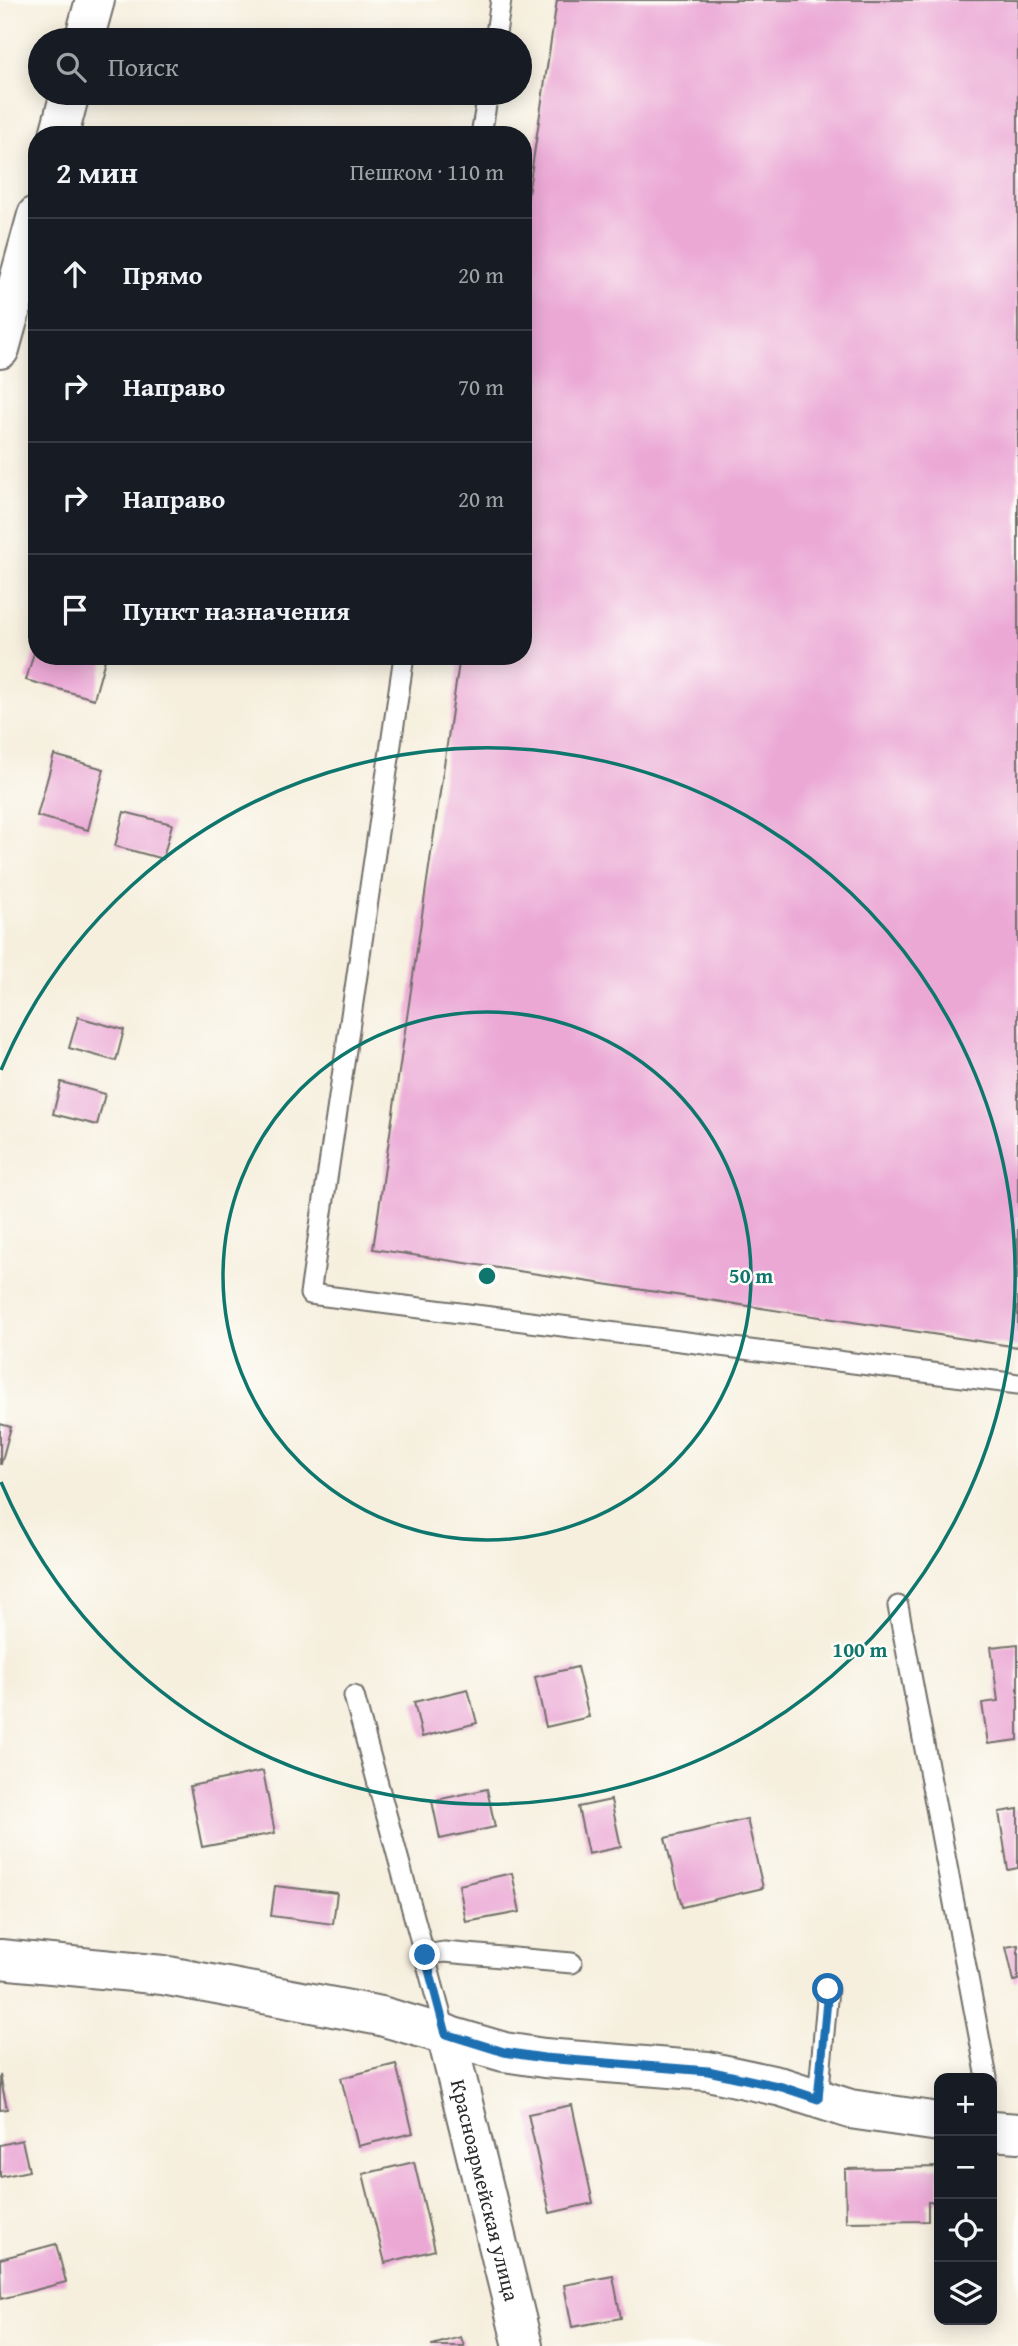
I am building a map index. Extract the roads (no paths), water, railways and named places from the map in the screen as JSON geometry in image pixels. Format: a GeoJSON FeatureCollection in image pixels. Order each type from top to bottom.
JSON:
{"type":"FeatureCollection","features":[{"type":"Feature","properties":{"kind":"street"},"geometry":{"type":"LineString","coordinates":[[87,28],[95,0]]}},
{"type":"Feature","properties":{"kind":"street"},"geometry":{"type":"LineString","coordinates":[[61,126],[67,105]]}},
{"type":"Feature","properties":{"kind":"street"},"geometry":{"type":"LineString","coordinates":[[0,349],[28,248]]}},
{"type":"Feature","properties":{"kind":"street"},"geometry":{"type":"LineString","coordinates":[[0,1959],[163,1975],[382,2016],[504,2052],[544,2058],[708,2071],[782,2087],[850,2109],[934,2121]]}},
{"type":"Feature","properties":{"kind":"street","name":"Красноармейская улица"},"geometry":{"type":"LineString","coordinates":[[446,2034],[523,2346]]}},
{"type":"Feature","properties":{"kind":"lane"},"geometry":{"type":"LineString","coordinates":[[497,28],[501,0]]}},
{"type":"Feature","properties":{"kind":"lane"},"geometry":{"type":"LineString","coordinates":[[482,126],[486,105]]}},
{"type":"Feature","properties":{"kind":"lane"},"geometry":{"type":"LineString","coordinates":[[403,665],[310,1294],[1018,1384]]}},
{"type":"Feature","properties":{"kind":"lane"},"geometry":{"type":"LineString","coordinates":[[898,1606],[985,2073]]}},
{"type":"Feature","properties":{"kind":"lane"},"geometry":{"type":"LineString","coordinates":[[354,1696],[446,2034]]}},
{"type":"Feature","properties":{"kind":"lane"},"geometry":{"type":"LineString","coordinates":[[425,1955],[444,1952],[572,1963]]}},
{"type":"Feature","properties":{"kind":"lane"},"geometry":{"type":"LineString","coordinates":[[818,2099],[828,1989]]}}]}
